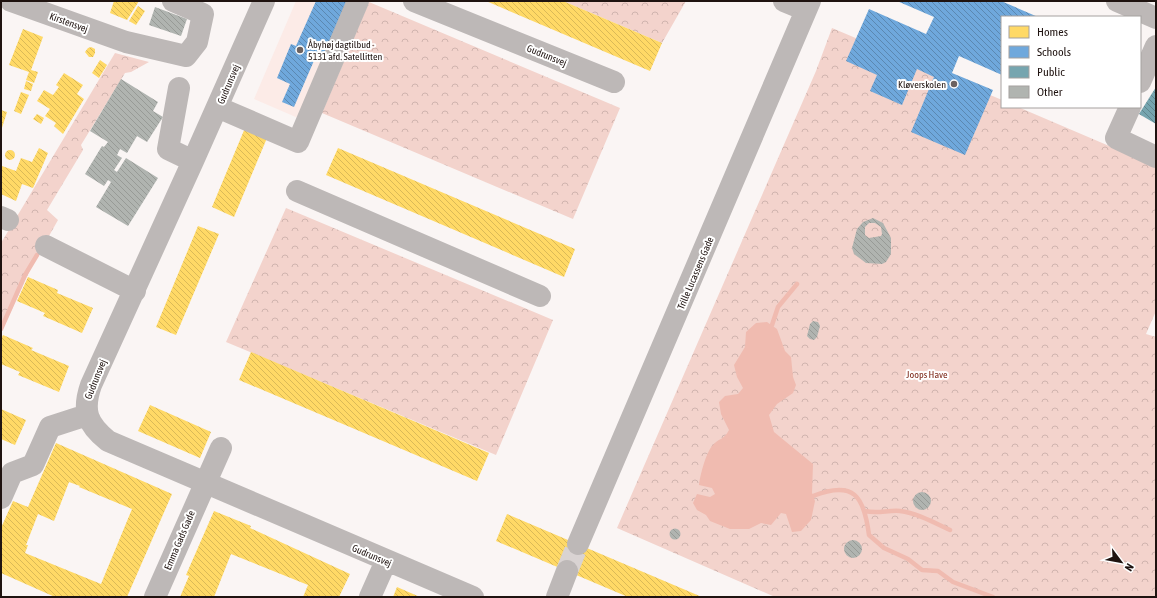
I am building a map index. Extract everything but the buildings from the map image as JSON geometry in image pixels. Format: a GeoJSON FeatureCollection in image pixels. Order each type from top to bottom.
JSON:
{"type":"FeatureCollection","features":[{"type":"Feature","properties":{"kind":"street","name":"Kirstensvej"},"geometry":{"type":"LineString","coordinates":[[11,1],[38,6],[126,42],[186,56],[197,42],[203,14],[173,1]]}},
{"type":"Feature","properties":{"kind":"street"},"geometry":{"type":"LineString","coordinates":[[217,107],[298,142],[358,1]]}},
{"type":"Feature","properties":{"kind":"street","name":"Gudrunsvej"},"geometry":{"type":"LineString","coordinates":[[414,1],[614,82]]}},
{"type":"Feature","properties":{"kind":"street"},"geometry":{"type":"LineString","coordinates":[[784,1],[808,6]]}},
{"type":"Feature","properties":{"kind":"street"},"geometry":{"type":"LineString","coordinates":[[1117,1],[1156,18]]}},
{"type":"Feature","properties":{"kind":"street","name":"Gudrunsvej"},"geometry":{"type":"LineString","coordinates":[[260,6],[135,291],[90,386],[86,400],[87,414],[95,430],[108,441],[473,597]]}},
{"type":"Feature","properties":{"kind":"street","name":"Trille Lucassens Gade"},"geometry":{"type":"LineString","coordinates":[[578,544],[808,6]]}},
{"type":"Feature","properties":{"kind":"street"},"geometry":{"type":"LineString","coordinates":[[1141,80],[1156,46]]}},
{"type":"Feature","properties":{"kind":"street"},"geometry":{"type":"LineString","coordinates":[[179,88],[168,149],[193,161]]}},
{"type":"Feature","properties":{"kind":"street"},"geometry":{"type":"LineString","coordinates":[[1130,108],[1116,138],[1156,157]]}},
{"type":"Feature","properties":{"kind":"street"},"geometry":{"type":"LineString","coordinates":[[297,191],[540,296]]}},
{"type":"Feature","properties":{"kind":"street"},"geometry":{"type":"LineString","coordinates":[[46,246],[135,291]]}},
{"type":"Feature","properties":{"kind":"street"},"geometry":{"type":"LineString","coordinates":[[1,498],[12,473],[33,465],[50,427],[87,414]]}},
{"type":"Feature","properties":{"kind":"street","name":"Emma Gads Gade"},"geometry":{"type":"LineString","coordinates":[[155,597],[204,483],[221,448]]}},
{"type":"Feature","properties":{"kind":"street"},"geometry":{"type":"LineString","coordinates":[[370,597],[386,561]]}},
{"type":"Feature","properties":{"kind":"street"},"geometry":{"type":"LineString","coordinates":[[557,597],[567,571]]}},
{"type":"Feature","properties":{"kind":"shaded area","name":"Åbyhøj dagtilbud - 5131 afd. Satellitten"},"geometry":{"type":"Polygon","coordinates":[[[296,1],[347,1],[298,118],[254,99],[296,1]]]}},
{"type":"Feature","properties":{"kind":"shaded area"},"geometry":{"type":"Polygon","coordinates":[[[767,322],[777,329],[785,351],[791,357],[793,377],[796,385],[793,393],[777,404],[769,415],[774,432],[813,464],[812,493],[815,501],[811,520],[801,531],[792,532],[786,514],[781,513],[771,525],[761,523],[749,529],[730,529],[710,521],[706,515],[697,510],[693,503],[697,494],[710,497],[715,494],[712,488],[699,485],[710,448],[725,436],[729,430],[721,414],[719,402],[725,396],[738,394],[743,388],[737,377],[734,365],[745,347],[746,332],[756,323],[767,322]]]}},
{"type":"Feature","properties":{"kind":"green space"},"geometry":{"type":"Polygon","coordinates":[[[563,1],[686,1],[662,43],[563,1]]]}},
{"type":"Feature","properties":{"kind":"green space"},"geometry":{"type":"Polygon","coordinates":[[[369,2],[620,108],[573,219],[322,113],[369,2]]]}},
{"type":"Feature","properties":{"kind":"green space","name":"Joops Have"},"geometry":{"type":"Polygon","coordinates":[[[832,28],[1001,100],[1001,108],[1020,108],[1156,166],[1156,311],[1146,334],[1156,337],[1156,597],[775,597],[617,528],[816,71],[832,28]]]}},
{"type":"Feature","properties":{"kind":"green space"},"geometry":{"type":"Polygon","coordinates":[[[115,53],[149,62],[131,72],[125,73],[81,145],[83,150],[47,210],[58,220],[31,268],[1,333],[1,243],[115,53]]]}},
{"type":"Feature","properties":{"kind":"green space"},"geometry":{"type":"Polygon","coordinates":[[[286,208],[553,320],[496,455],[226,342],[286,208]]]}},
{"type":"Feature","properties":{"kind":"waterway"},"geometry":{"type":"LineString","coordinates":[[1,329],[25,275],[37,255]]}},
{"type":"Feature","properties":{"kind":"waterway"},"geometry":{"type":"LineString","coordinates":[[772,325],[778,307],[797,284]]}},
{"type":"Feature","properties":{"kind":"waterway"},"geometry":{"type":"LineString","coordinates":[[813,496],[827,491],[847,491],[860,501],[867,521],[869,535],[884,548],[908,559],[922,570],[938,571],[953,582],[993,597]]}},
{"type":"Feature","properties":{"kind":"waterway"},"geometry":{"type":"LineString","coordinates":[[865,511],[906,512],[950,530]]}},
{"type":"Feature","properties":{"kind":"tunnel"},"geometry":{"type":"LineString","coordinates":[[567,571],[578,544]]}},
{"type":"Feature","properties":{"kind":"place","name":"Åbyhøj dagtilbud - 5131 afd. Satellitten"},"geometry":{"type":"Point","coordinates":[300,50]}},
{"type":"Feature","properties":{"kind":"place","name":"Kløverskolen"},"geometry":{"type":"Point","coordinates":[954,84]}}]}
